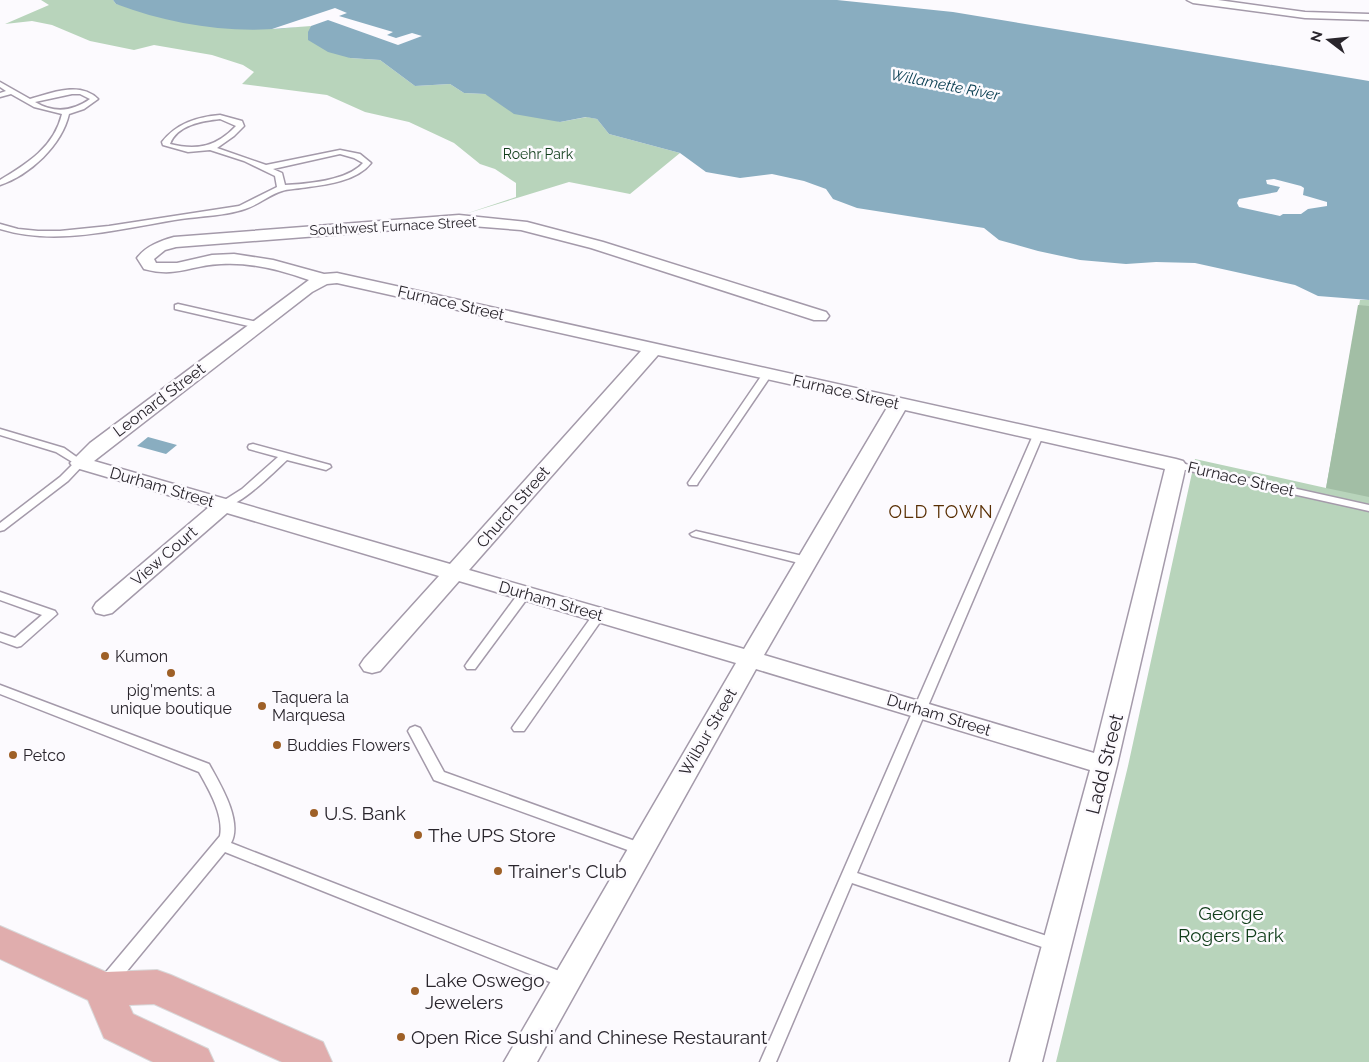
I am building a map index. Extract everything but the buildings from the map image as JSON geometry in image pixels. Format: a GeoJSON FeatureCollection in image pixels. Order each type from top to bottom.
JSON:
{"type":"FeatureCollection","features":[{"type":"Feature","properties":{"kind":"main road"},"geometry":{"type":"LineString","coordinates":[[0,942],[103,989],[157,987],[309,1055],[312,1062]]}},
{"type":"Feature","properties":{"kind":"main road"},"geometry":{"type":"LineString","coordinates":[[103,989],[118,1026],[194,1062]]}},
{"type":"Feature","properties":{"kind":"street"},"geometry":{"type":"LineString","coordinates":[[1194,0],[1305,15],[1369,17]]}},
{"type":"Feature","properties":{"kind":"street","name":"Southwest Furnace Street"},"geometry":{"type":"LineString","coordinates":[[323,279],[279,267],[231,259],[201,261],[173,270],[150,266],[145,258],[159,247],[174,242],[459,220],[512,224],[598,245],[820,316]]}},
{"type":"Feature","properties":{"kind":"street","name":"Leonard Street"},"geometry":{"type":"LineString","coordinates":[[80,464],[97,447],[257,325],[306,288],[323,279]]}},
{"type":"Feature","properties":{"kind":"street","name":"Furnace Street"},"geometry":{"type":"LineString","coordinates":[[323,279],[351,280],[1176,465]]}},
{"type":"Feature","properties":{"kind":"street","name":"Church Street"},"geometry":{"type":"LineString","coordinates":[[372,665],[456,573],[653,349]]}},
{"type":"Feature","properties":{"kind":"street","name":"Wilbur Street"},"geometry":{"type":"LineString","coordinates":[[520,1062],[750,659],[899,404]]}},
{"type":"Feature","properties":{"kind":"street","name":"Durham Street"},"geometry":{"type":"LineString","coordinates":[[80,464],[526,593],[1104,765]]}},
{"type":"Feature","properties":{"kind":"street","name":"Ladd Street"},"geometry":{"type":"LineString","coordinates":[[1026,1062],[1104,765],[1176,465]]}},
{"type":"Feature","properties":{"kind":"street","name":"View Court"},"geometry":{"type":"LineString","coordinates":[[104,608],[224,505]]}},
{"type":"Feature","properties":{"kind":"lane"},"geometry":{"type":"LineString","coordinates":[[0,84],[29,102],[46,109],[66,113],[82,108],[95,99],[92,95],[75,92],[54,94],[29,102]]}},
{"type":"Feature","properties":{"kind":"lane"},"geometry":{"type":"LineString","coordinates":[[0,96],[12,92]]}},
{"type":"Feature","properties":{"kind":"lane"},"geometry":{"type":"LineString","coordinates":[[0,183],[24,169],[50,148],[62,132],[66,113]]}},
{"type":"Feature","properties":{"kind":"lane"},"geometry":{"type":"LineString","coordinates":[[213,149],[234,132],[240,126],[239,123],[220,118],[194,121],[182,125],[173,132],[166,142],[166,145],[177,148],[213,149],[236,155],[279,176],[281,188]]}},
{"type":"Feature","properties":{"kind":"lane"},"geometry":{"type":"LineString","coordinates":[[0,226],[9,230],[23,232],[84,232],[241,208],[281,188],[318,184],[356,172],[365,168],[367,162],[357,156],[340,152],[265,168]]}},
{"type":"Feature","properties":{"kind":"lane"},"geometry":{"type":"LineString","coordinates":[[178,307],[257,325]]}},
{"type":"Feature","properties":{"kind":"lane"},"geometry":{"type":"LineString","coordinates":[[693,483],[767,374]]}},
{"type":"Feature","properties":{"kind":"lane","name":"Durham Street"},"geometry":{"type":"LineString","coordinates":[[0,432],[60,450],[80,464]]}},
{"type":"Feature","properties":{"kind":"lane"},"geometry":{"type":"LineString","coordinates":[[768,1062],[1039,433]]}},
{"type":"Feature","properties":{"kind":"lane"},"geometry":{"type":"LineString","coordinates":[[253,447],[326,467]]}},
{"type":"Feature","properties":{"kind":"lane"},"geometry":{"type":"LineString","coordinates":[[224,505],[246,491],[285,456]]}},
{"type":"Feature","properties":{"kind":"lane","name":"Leonard Street"},"geometry":{"type":"LineString","coordinates":[[0,528],[64,480],[80,464]]}},
{"type":"Feature","properties":{"kind":"lane","name":"Furnace Street"},"geometry":{"type":"LineString","coordinates":[[1176,465],[1369,508]]}},
{"type":"Feature","properties":{"kind":"lane"},"geometry":{"type":"LineString","coordinates":[[696,534],[807,561]]}},
{"type":"Feature","properties":{"kind":"lane"},"geometry":{"type":"LineString","coordinates":[[471,666],[526,593]]}},
{"type":"Feature","properties":{"kind":"lane"},"geometry":{"type":"LineString","coordinates":[[0,596],[51,614],[17,643],[0,637]]}},
{"type":"Feature","properties":{"kind":"lane"},"geometry":{"type":"LineString","coordinates":[[519,728],[599,615]]}},
{"type":"Feature","properties":{"kind":"lane"},"geometry":{"type":"LineString","coordinates":[[0,688],[204,768],[213,784],[227,821],[228,834],[222,845],[103,989]]}},
{"type":"Feature","properties":{"kind":"lane"},"geometry":{"type":"LineString","coordinates":[[415,731],[439,776],[641,849]]}},
{"type":"Feature","properties":{"kind":"lane"},"geometry":{"type":"LineString","coordinates":[[222,845],[566,980]]}},
{"type":"Feature","properties":{"kind":"lane"},"geometry":{"type":"LineString","coordinates":[[848,876],[1056,946]]}},
{"type":"Feature","properties":{"kind":"green space","name":"Roehr Park"},"geometry":{"type":"Polygon","coordinates":[[[41,0],[113,0],[116,4],[272,29],[309,25],[350,58],[380,60],[415,86],[450,84],[464,93],[485,94],[560,122],[587,117],[597,119],[609,134],[680,153],[630,194],[569,182],[465,214],[516,197],[516,183],[495,169],[480,164],[454,143],[409,122],[365,112],[327,95],[242,84],[254,72],[243,65],[212,55],[154,45],[134,50],[90,41],[52,25],[32,21],[5,24],[49,5],[41,0]]]}},
{"type":"Feature","properties":{"kind":"green space","name":"George Rogers Park"},"geometry":{"type":"Polygon","coordinates":[[[1360,300],[1369,300],[1369,1062],[1056,1062],[1128,766],[1195,459],[1326,488],[1360,300]]]}},
{"type":"Feature","properties":{"kind":"green space"},"geometry":{"type":"Polygon","coordinates":[[[1358,305],[1369,306],[1369,497],[1326,488],[1358,305]]]}},
{"type":"Feature","properties":{"kind":"water","name":"Willamette River"},"geometry":{"type":"Polygon","coordinates":[[[113,0],[837,0],[953,12],[1369,81],[1369,300],[1318,296],[1295,285],[1195,263],[1156,262],[1126,264],[1080,260],[1038,251],[999,240],[984,228],[857,208],[833,199],[826,189],[804,181],[772,174],[740,178],[706,172],[680,153],[609,134],[597,119],[586,117],[560,122],[514,114],[485,94],[464,93],[450,84],[415,86],[380,60],[350,58],[328,52],[308,40],[308,32],[311,26],[309,25],[260,30],[211,27],[163,19],[116,4],[113,0]],[[1274,179],[1266,180],[1267,184],[1280,187],[1277,192],[1239,199],[1237,203],[1239,207],[1280,216],[1283,214],[1301,214],[1308,209],[1327,206],[1327,202],[1303,195],[1304,188],[1274,179]]]}},
{"type":"Feature","properties":{"kind":"water"},"geometry":{"type":"Polygon","coordinates":[[[148,437],[177,445],[166,454],[137,446],[148,437]]]}},
{"type":"Feature","properties":{"kind":"pier"},"geometry":{"type":"Polygon","coordinates":[[[335,8],[347,13],[339,16],[393,32],[387,35],[396,38],[412,33],[422,36],[398,45],[328,20],[311,26],[272,29],[335,8]]]}},
{"type":"Feature","properties":{"kind":"place","name":"Kumon"},"geometry":{"type":"Point","coordinates":[105,656]}},
{"type":"Feature","properties":{"kind":"place","name":"pig'ments: a unique boutique"},"geometry":{"type":"Point","coordinates":[171,673]}},
{"type":"Feature","properties":{"kind":"place","name":"Taquera la Marquesa"},"geometry":{"type":"Point","coordinates":[262,706]}},
{"type":"Feature","properties":{"kind":"place","name":"Buddies Flowers"},"geometry":{"type":"Point","coordinates":[277,745]}},
{"type":"Feature","properties":{"kind":"place","name":"Petco"},"geometry":{"type":"Point","coordinates":[13,755]}},
{"type":"Feature","properties":{"kind":"place","name":"U.S. Bank"},"geometry":{"type":"Point","coordinates":[314,813]}},
{"type":"Feature","properties":{"kind":"place","name":"The UPS Store"},"geometry":{"type":"Point","coordinates":[418,835]}},
{"type":"Feature","properties":{"kind":"place","name":"Trainer's Club"},"geometry":{"type":"Point","coordinates":[498,871]}},
{"type":"Feature","properties":{"kind":"place","name":"Lake Oswego Jewelers"},"geometry":{"type":"Point","coordinates":[415,991]}},
{"type":"Feature","properties":{"kind":"place","name":"Open Rice Sushi and Chinese Restaurant"},"geometry":{"type":"Point","coordinates":[401,1037]}},
{"type":"Feature","properties":{"kind":"district","name":"OLD TOWN"},"geometry":{"type":"Point","coordinates":[941,511]}}]}
